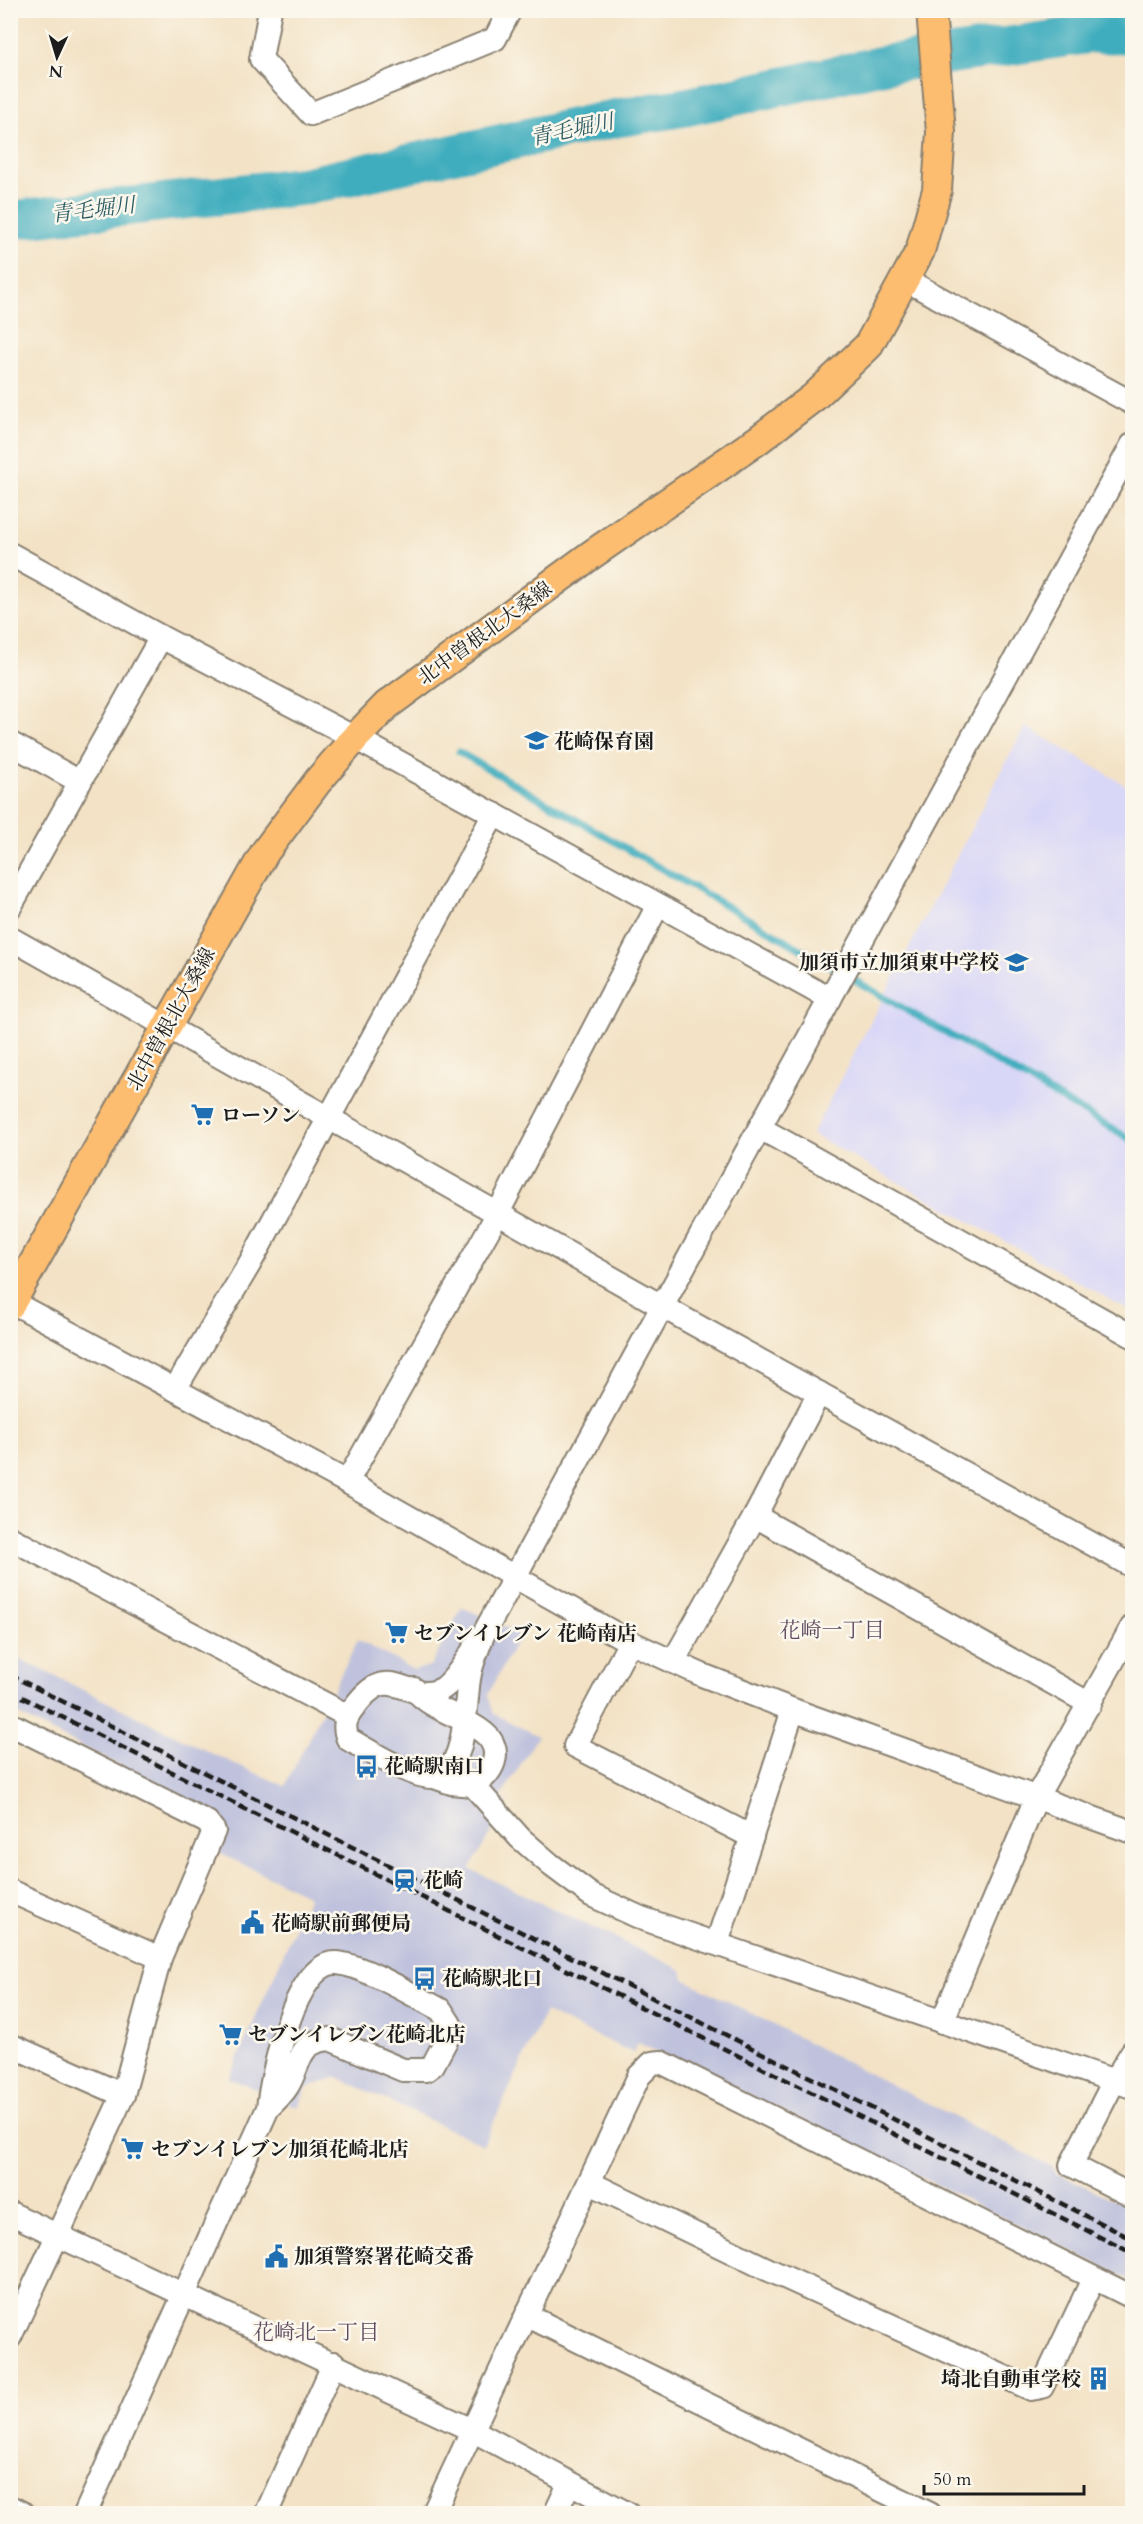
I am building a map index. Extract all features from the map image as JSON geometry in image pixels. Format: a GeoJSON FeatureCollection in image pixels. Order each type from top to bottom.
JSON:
{"type":"FeatureCollection","features":[{"type":"Feature","properties":{"kind":"main road","name":"北中曽根北大桑線"},"geometry":{"type":"LineString","coordinates":[[11,1302],[265,852],[318,781],[355,738],[387,705],[591,555],[758,440],[814,396],[868,346],[920,251],[937,190],[941,132],[931,17]]}},
{"type":"Feature","properties":{"kind":"street"},"geometry":{"type":"LineString","coordinates":[[270,10],[261,59],[311,114],[495,39],[510,10]]}},
{"type":"Feature","properties":{"kind":"street"},"geometry":{"type":"LineString","coordinates":[[906,280],[1132,403]]}},
{"type":"Feature","properties":{"kind":"street"},"geometry":{"type":"LineString","coordinates":[[1123,2084],[641,1918],[591,1895],[520,1838],[474,1785],[451,1783],[417,1774],[348,1739],[344,1729],[348,1716],[367,1692],[378,1685],[391,1682],[432,1692],[449,1683],[483,1635],[1132,445]]}},
{"type":"Feature","properties":{"kind":"street"},"geometry":{"type":"LineString","coordinates":[[10,554],[160,637],[355,738],[830,999]]}},
{"type":"Feature","properties":{"kind":"street"},"geometry":{"type":"LineString","coordinates":[[10,907],[160,637]]}},
{"type":"Feature","properties":{"kind":"street"},"geometry":{"type":"LineString","coordinates":[[10,743],[80,782]]}},
{"type":"Feature","properties":{"kind":"street"},"geometry":{"type":"LineString","coordinates":[[176,1389],[250,1263],[494,814]]}},
{"type":"Feature","properties":{"kind":"street"},"geometry":{"type":"LineString","coordinates":[[347,1482],[498,1213],[658,905]]}},
{"type":"Feature","properties":{"kind":"street"},"geometry":{"type":"LineString","coordinates":[[10,938],[663,1306],[1132,1566]]}},
{"type":"Feature","properties":{"kind":"street"},"geometry":{"type":"LineString","coordinates":[[760,1128],[1132,1336]]}},
{"type":"Feature","properties":{"kind":"street"},"geometry":{"type":"LineString","coordinates":[[11,1302],[347,1482],[630,1642],[673,1662],[793,1710],[1132,1832]]}},
{"type":"Feature","properties":{"kind":"street"},"geometry":{"type":"LineString","coordinates":[[673,1662],[819,1393]]}},
{"type":"Feature","properties":{"kind":"street"},"geometry":{"type":"LineString","coordinates":[[754,1516],[1090,1704]]}},
{"type":"Feature","properties":{"kind":"street"},"geometry":{"type":"LineString","coordinates":[[10,1538],[348,1716]]}},
{"type":"Feature","properties":{"kind":"street"},"geometry":{"type":"LineString","coordinates":[[942,2022],[1037,1796],[1132,1627]]}},
{"type":"Feature","properties":{"kind":"street"},"geometry":{"type":"LineString","coordinates":[[434,1778],[447,1771],[457,1754],[465,1722],[469,1678],[483,1635]]}},
{"type":"Feature","properties":{"kind":"street"},"geometry":{"type":"LineString","coordinates":[[630,1642],[576,1746],[752,1837]]}},
{"type":"Feature","properties":{"kind":"street"},"geometry":{"type":"LineString","coordinates":[[414,1689],[424,1700],[486,1734],[495,1751],[491,1771],[474,1785]]}},
{"type":"Feature","properties":{"kind":"street"},"geometry":{"type":"LineString","coordinates":[[717,1943],[793,1710]]}},
{"type":"Feature","properties":{"kind":"street"},"geometry":{"type":"LineString","coordinates":[[10,1724],[212,1826],[213,1839],[160,1958],[123,2095],[10,2337]]}},
{"type":"Feature","properties":{"kind":"street"},"geometry":{"type":"LineString","coordinates":[[10,1891],[160,1958]]}},
{"type":"Feature","properties":{"kind":"street"},"geometry":{"type":"LineString","coordinates":[[85,2514],[268,2108],[287,2088],[308,2044],[330,2039],[345,2043],[403,2070],[426,2070],[433,2065],[450,2032],[447,2016],[441,2010],[357,1969],[338,1963],[323,1966],[306,1983],[294,2008],[270,2084],[268,2108]]}},
{"type":"Feature","properties":{"kind":"street"},"geometry":{"type":"LineString","coordinates":[[10,2045],[123,2095]]}},
{"type":"Feature","properties":{"kind":"street"},"geometry":{"type":"LineString","coordinates":[[1132,2052],[1123,2084],[1071,2165],[1132,2196]]}},
{"type":"Feature","properties":{"kind":"street"},"geometry":{"type":"LineString","coordinates":[[433,2514],[639,2076],[652,2063],[661,2062],[1132,2297]]}},
{"type":"Feature","properties":{"kind":"street"},"geometry":{"type":"LineString","coordinates":[[590,2183],[769,2270],[1030,2389],[1037,2390],[1041,2387],[1093,2279]]}},
{"type":"Feature","properties":{"kind":"street"},"geometry":{"type":"LineString","coordinates":[[10,2213],[334,2363],[474,2431],[628,2514]]}},
{"type":"Feature","properties":{"kind":"street"},"geometry":{"type":"LineString","coordinates":[[528,2316],[930,2514]]}},
{"type":"Feature","properties":{"kind":"street"},"geometry":{"type":"LineString","coordinates":[[266,2514],[334,2363]]}},
{"type":"Feature","properties":{"kind":"street"},"geometry":{"type":"LineString","coordinates":[[555,2514],[569,2484]]}},
{"type":"Feature","properties":{"kind":"street"},"geometry":{"type":"LineString","coordinates":[[10,2507],[24,2514]]}},
{"type":"Feature","properties":{"kind":"shaded area","name":"加須市立加須東中学校"},"geometry":{"type":"Polygon","coordinates":[[[1025,726],[1132,789],[1132,1312],[812,1134],[1025,726]]]}},
{"type":"Feature","properties":{"kind":"shaded area"},"geometry":{"type":"Polygon","coordinates":[[[462,1607],[520,1634],[488,1695],[494,1714],[538,1736],[501,1797],[507,1804],[470,1869],[682,1970],[684,1979],[1054,2168],[1056,2173],[1132,2208],[1132,2281],[882,2158],[638,2043],[633,2053],[545,2012],[483,2145],[337,2077],[307,2088],[298,2107],[229,2078],[309,1896],[217,1852],[225,1835],[225,1824],[219,1816],[11,1711],[10,1654],[211,1753],[285,1786],[358,1640],[414,1670],[431,1666],[462,1607]]]}},
{"type":"Feature","properties":{"kind":"waterway","name":"青毛堀川"},"geometry":{"type":"LineString","coordinates":[[10,220],[305,186],[617,118],[686,107],[887,64],[1091,34],[1132,34]]}},
{"type":"Feature","properties":{"kind":"waterway"},"geometry":{"type":"LineString","coordinates":[[459,752],[1132,1140]]}},
{"type":"Feature","properties":{"kind":"railway"},"geometry":{"type":"LineString","coordinates":[[10,1675],[1132,2239]]}},
{"type":"Feature","properties":{"kind":"railway"},"geometry":{"type":"LineString","coordinates":[[10,1691],[1132,2253]]}},
{"type":"Feature","properties":{"kind":"place","name":"花崎保育園"},"geometry":{"type":"Point","coordinates":[536,741]}},
{"type":"Feature","properties":{"kind":"place","name":"加須市立加須東中学校"},"geometry":{"type":"Point","coordinates":[1017,962]}},
{"type":"Feature","properties":{"kind":"place","name":"ローソン"},"geometry":{"type":"Point","coordinates":[203,1115]}},
{"type":"Feature","properties":{"kind":"place","name":"セブンイレブン 花崎南店"},"geometry":{"type":"Point","coordinates":[396,1633]}},
{"type":"Feature","properties":{"kind":"place","name":"花崎駅南口"},"geometry":{"type":"Point","coordinates":[366,1766]}},
{"type":"Feature","properties":{"kind":"place","name":"花崎"},"geometry":{"type":"Point","coordinates":[405,1880]}},
{"type":"Feature","properties":{"kind":"place","name":"花崎駅前郵便局"},"geometry":{"type":"Point","coordinates":[253,1923]}},
{"type":"Feature","properties":{"kind":"place","name":"花崎駅北口"},"geometry":{"type":"Point","coordinates":[424,1978]}},
{"type":"Feature","properties":{"kind":"place","name":"セブンイレブン花崎北店"},"geometry":{"type":"Point","coordinates":[230,2034]}},
{"type":"Feature","properties":{"kind":"place","name":"セブンイレブン加須花崎北店"},"geometry":{"type":"Point","coordinates":[133,2149]}},
{"type":"Feature","properties":{"kind":"place","name":"加須警察署花崎交番"},"geometry":{"type":"Point","coordinates":[276,2256]}},
{"type":"Feature","properties":{"kind":"place","name":"埼北自動車学校"},"geometry":{"type":"Point","coordinates":[1099,2379]}},
{"type":"Feature","properties":{"kind":"district","name":"花崎一丁目"},"geometry":{"type":"Point","coordinates":[832,1630]}},
{"type":"Feature","properties":{"kind":"district","name":"花崎北一丁目"},"geometry":{"type":"Point","coordinates":[316,2332]}}]}
